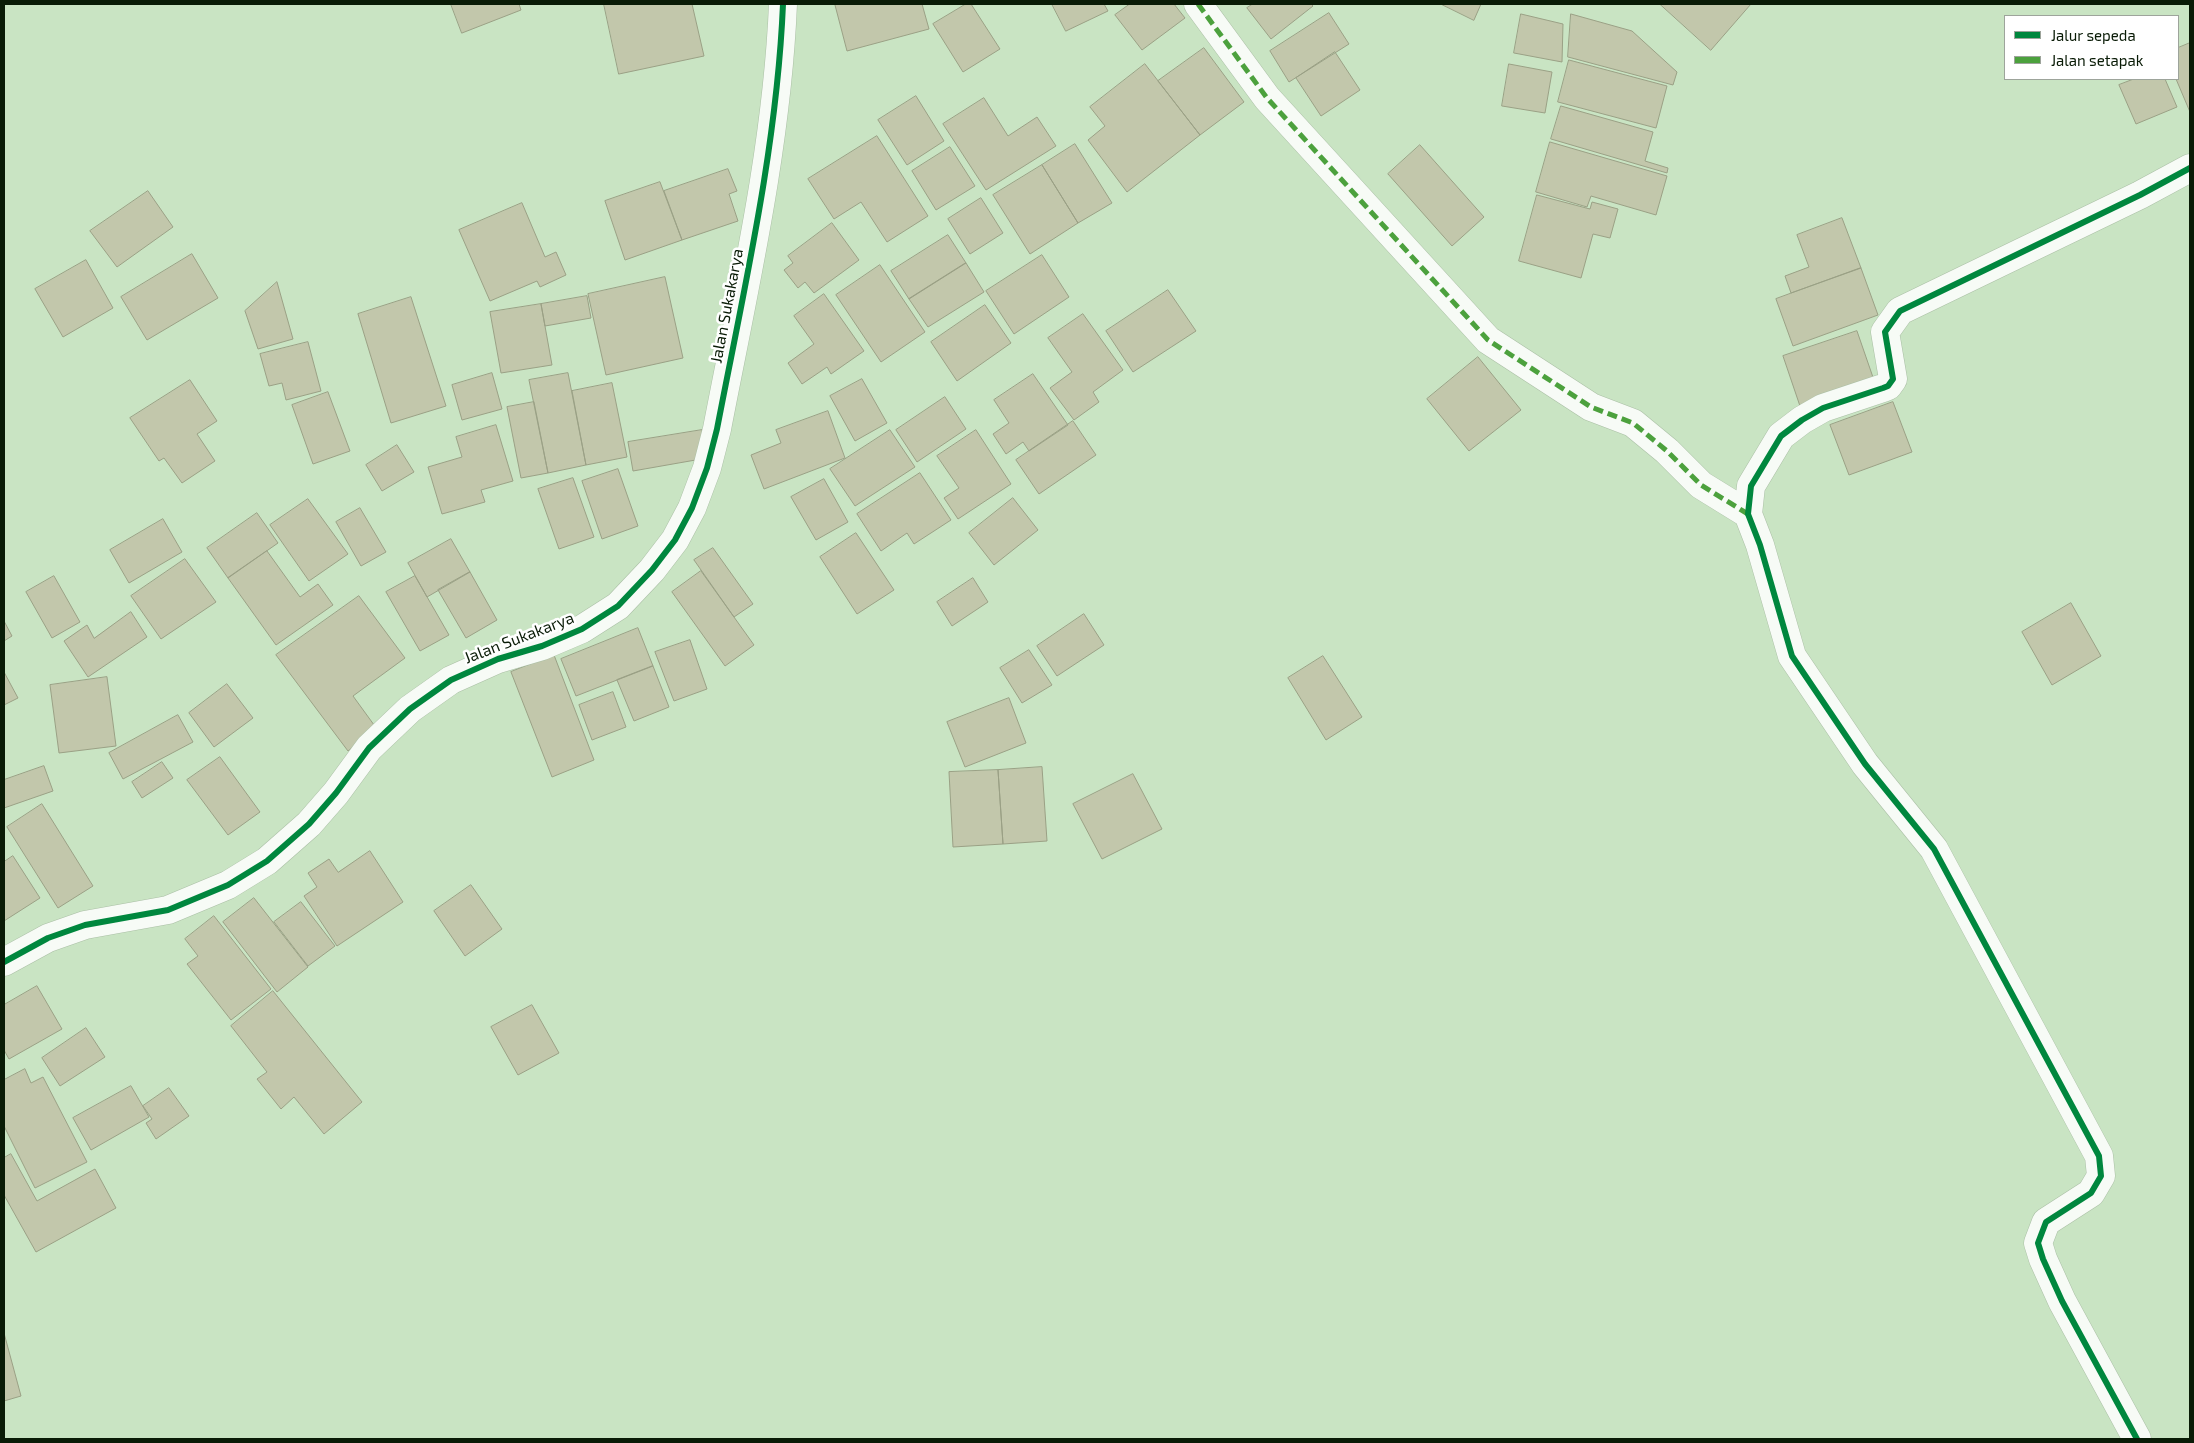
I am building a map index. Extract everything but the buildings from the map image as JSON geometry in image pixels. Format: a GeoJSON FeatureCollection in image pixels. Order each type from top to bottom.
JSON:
{"type":"FeatureCollection","features":[{"type":"Feature","properties":{"kind":"street","name":"Jalan Sukakarya"},"geometry":{"type":"LineString","coordinates":[[4,962],[48,938],[85,925],[168,910],[228,885],[259,866],[309,824],[336,794],[369,748],[410,709],[450,680],[498,659],[542,646],[582,629],[618,606],[652,570],[675,540],[692,508],[707,468],[717,429],[763,188],[782,39],[783,4]]}},
{"type":"Feature","properties":{"kind":"street"},"geometry":{"type":"LineString","coordinates":[[1198,4],[1267,98],[1488,340],[1592,407],[1633,422],[1701,484],[1748,514]]}},
{"type":"Feature","properties":{"kind":"street"},"geometry":{"type":"LineString","coordinates":[[2137,1439],[2062,1301],[2042,1259],[2038,1243],[2046,1222],[2091,1193],[2101,1176],[2100,1156],[1934,849],[1865,764],[1792,656],[1760,545],[1748,514],[1751,486],[1781,436],[1802,420],[1823,408],[1888,386],[1893,379],[1885,332],[1900,311],[2140,195],[2190,168]]}},
{"type":"Feature","properties":{"kind":"marked path"},"geometry":{"type":"LineString","coordinates":[[1198,4],[1267,98],[1488,340],[1591,407],[1633,423],[1667,451],[1701,485],[1748,514]]}},
{"type":"Feature","properties":{"kind":"cycle path"},"geometry":{"type":"LineString","coordinates":[[4,962],[48,938],[85,925],[168,910],[228,885],[267,861],[309,824],[336,793],[369,748],[410,709],[451,680],[498,659],[542,646],[582,629],[618,606],[652,570],[675,540],[692,508],[707,468],[717,429],[767,164],[780,58],[783,4]]}},
{"type":"Feature","properties":{"kind":"cycle path"},"geometry":{"type":"LineString","coordinates":[[2137,1439],[2062,1301],[2038,1243],[2046,1222],[2091,1193],[2101,1176],[2099,1156],[1934,849],[1865,764],[1792,656],[1760,545],[1748,514],[1751,486],[1781,436],[1802,420],[1823,408],[1888,386],[1893,379],[1885,332],[1900,311],[2140,195],[2190,168]]}}]}
